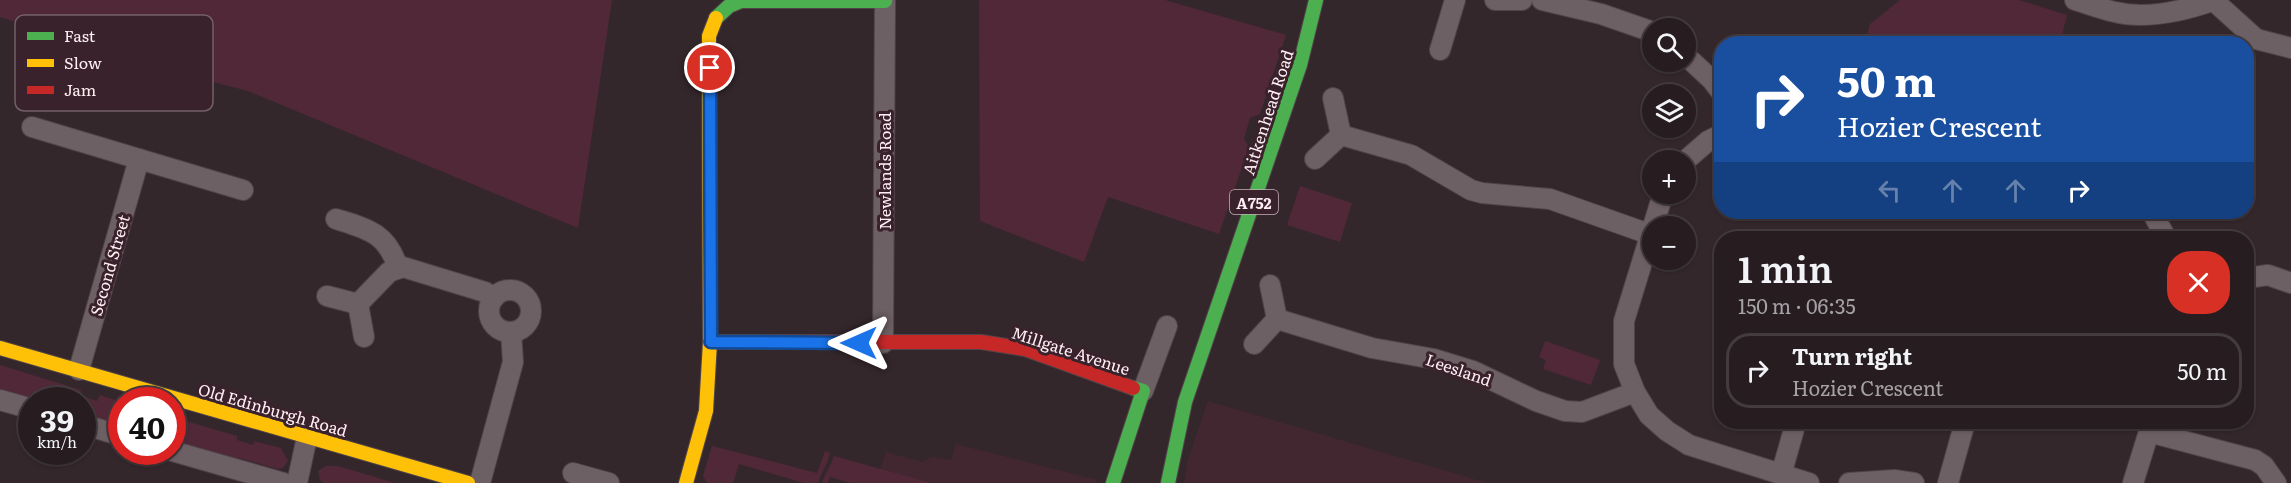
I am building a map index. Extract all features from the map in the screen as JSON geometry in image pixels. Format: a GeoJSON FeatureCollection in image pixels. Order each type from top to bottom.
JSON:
{"type":"FeatureCollection","features":[{"type":"Feature","properties":{"kind":"street"},"geometry":{"type":"LineString","coordinates":[[686,483],[706,411],[711,342],[709,36],[711,25],[721,10],[741,1],[885,0]]}},
{"type":"Feature","properties":{"kind":"street","name":"Newlands Road"},"geometry":{"type":"LineString","coordinates":[[883,343],[885,0]]}},
{"type":"Feature","properties":{"kind":"street","name":"Aitkenhead Road"},"geometry":{"type":"LineString","coordinates":[[1168,483],[1185,402],[1293,86],[1316,0]]}},
{"type":"Feature","properties":{"kind":"street"},"geometry":{"type":"LineString","coordinates":[[1440,50],[1455,0]]}},
{"type":"Feature","properties":{"kind":"street"},"geometry":{"type":"LineString","coordinates":[[1495,0],[1522,0]]}},
{"type":"Feature","properties":{"kind":"street"},"geometry":{"type":"LineString","coordinates":[[1542,0],[1601,14],[1642,28]]}},
{"type":"Feature","properties":{"kind":"street"},"geometry":{"type":"LineString","coordinates":[[2075,0],[2117,13],[2148,15],[2177,12],[2215,0],[2253,36]]}},
{"type":"Feature","properties":{"kind":"street"},"geometry":{"type":"LineString","coordinates":[[2254,37],[2291,48]]}},
{"type":"Feature","properties":{"kind":"street"},"geometry":{"type":"LineString","coordinates":[[1696,65],[1714,83]]}},
{"type":"Feature","properties":{"kind":"street"},"geometry":{"type":"LineString","coordinates":[[1333,98],[1341,135]]}},
{"type":"Feature","properties":{"kind":"street"},"geometry":{"type":"LineString","coordinates":[[32,127],[243,190]]}},
{"type":"Feature","properties":{"kind":"street"},"geometry":{"type":"LineString","coordinates":[[1315,159],[1341,135]]}},
{"type":"Feature","properties":{"kind":"street"},"geometry":{"type":"LineString","coordinates":[[1341,135],[1411,155],[1471,190],[1557,200],[1642,231]]}},
{"type":"Feature","properties":{"kind":"street"},"geometry":{"type":"LineString","coordinates":[[1696,151],[1714,138]]}},
{"type":"Feature","properties":{"kind":"street","name":"Second Street"},"geometry":{"type":"LineString","coordinates":[[79,370],[139,159]]}},
{"type":"Feature","properties":{"kind":"street"},"geometry":{"type":"LineString","coordinates":[[336,219],[376,233],[391,249],[398,268]]}},
{"type":"Feature","properties":{"kind":"street"},"geometry":{"type":"LineString","coordinates":[[1642,258],[1624,321],[1624,364],[1635,392],[1649,415],[1666,431],[1689,445],[1809,483]]}},
{"type":"Feature","properties":{"kind":"street"},"geometry":{"type":"LineString","coordinates":[[358,304],[389,272],[408,267],[485,292],[494,298]]}},
{"type":"Feature","properties":{"kind":"street"},"geometry":{"type":"LineString","coordinates":[[2254,277],[2268,276],[2291,283]]}},
{"type":"Feature","properties":{"kind":"street"},"geometry":{"type":"LineString","coordinates":[[1254,344],[1277,319],[1270,285]]}},
{"type":"Feature","properties":{"kind":"street"},"geometry":{"type":"LineString","coordinates":[[510,290],[517,291],[528,300],[531,307],[529,321],[524,327],[511,332],[499,329],[491,319],[490,307],[494,298],[510,290]]}},
{"type":"Feature","properties":{"kind":"street"},"geometry":{"type":"LineString","coordinates":[[327,296],[358,304]]}},
{"type":"Feature","properties":{"kind":"street"},"geometry":{"type":"LineString","coordinates":[[358,304],[364,337]]}},
{"type":"Feature","properties":{"kind":"street","name":"Leesland"},"geometry":{"type":"LineString","coordinates":[[1277,319],[1372,348],[1434,359],[1473,371],[1536,401],[1565,411],[1582,412],[1635,392]]}},
{"type":"Feature","properties":{"kind":"street"},"geometry":{"type":"LineString","coordinates":[[1143,391],[1167,326]]}},
{"type":"Feature","properties":{"kind":"street"},"geometry":{"type":"LineString","coordinates":[[480,483],[513,362],[511,332]]}},
{"type":"Feature","properties":{"kind":"street","name":"Millgate Avenue"},"geometry":{"type":"LineString","coordinates":[[711,342],[981,342],[1025,349],[1143,391],[1113,483]]}},
{"type":"Feature","properties":{"kind":"street","name":"Old Edinburgh Road"},"geometry":{"type":"LineString","coordinates":[[0,348],[468,483]]}},
{"type":"Feature","properties":{"kind":"street"},"geometry":{"type":"LineString","coordinates":[[0,400],[18,405]]}},
{"type":"Feature","properties":{"kind":"street","name":"Aitkenhead Road"},"geometry":{"type":"LineString","coordinates":[[1159,451],[1185,402]]}},
{"type":"Feature","properties":{"kind":"street"},"geometry":{"type":"LineString","coordinates":[[1780,475],[1794,429]]}},
{"type":"Feature","properties":{"kind":"street"},"geometry":{"type":"LineString","coordinates":[[1948,483],[1963,429]]}},
{"type":"Feature","properties":{"kind":"street"},"geometry":{"type":"LineString","coordinates":[[2133,483],[2150,429]]}},
{"type":"Feature","properties":{"kind":"street"},"geometry":{"type":"LineString","coordinates":[[2157,429],[2255,460],[2264,466],[2276,483]]}},
{"type":"Feature","properties":{"kind":"street"},"geometry":{"type":"LineString","coordinates":[[297,483],[307,437]]}},
{"type":"Feature","properties":{"kind":"street"},"geometry":{"type":"LineString","coordinates":[[186,455],[284,483]]}},
{"type":"Feature","properties":{"kind":"street"},"geometry":{"type":"LineString","coordinates":[[573,473],[609,483]]}},
{"type":"Feature","properties":{"kind":"street"},"geometry":{"type":"LineString","coordinates":[[1849,483],[1894,480],[1914,483]]}},
{"type":"Feature","properties":{"kind":"shaded area"},"geometry":{"type":"Polygon","coordinates":[[[0,0],[612,0],[578,228],[248,91],[213,82],[213,15],[15,15],[15,22],[0,17],[0,0]]]}},
{"type":"Feature","properties":{"kind":"shaded area"},"geometry":{"type":"Polygon","coordinates":[[[979,0],[1165,0],[1286,35],[1260,114],[1250,118],[1244,139],[1249,147],[1219,234],[1108,197],[1084,262],[980,221],[979,0]]]}},
{"type":"Feature","properties":{"kind":"shaded area"},"geometry":{"type":"Polygon","coordinates":[[[1900,0],[2019,0],[2067,15],[2062,36],[1867,36],[1870,24],[1900,0]]]}},
{"type":"Feature","properties":{"kind":"shaded area"},"geometry":{"type":"Polygon","coordinates":[[[1300,186],[1352,203],[1340,242],[1287,225],[1300,186]]]}},
{"type":"Feature","properties":{"kind":"shaded area"},"geometry":{"type":"Polygon","coordinates":[[[1545,341],[1600,360],[1591,385],[1543,369],[1546,360],[1539,357],[1545,341]]]}},
{"type":"Feature","properties":{"kind":"shaded area"},"geometry":{"type":"Polygon","coordinates":[[[0,365],[71,387],[18,387],[18,396],[0,392],[0,365]]]}},
{"type":"Feature","properties":{"kind":"shaded area"},"geometry":{"type":"Polygon","coordinates":[[[100,395],[108,398],[108,424],[96,421],[96,401],[100,395]]]}},
{"type":"Feature","properties":{"kind":"shaded area"},"geometry":{"type":"Polygon","coordinates":[[[1208,401],[1487,483],[1184,483],[1187,463],[1208,401]]]}},
{"type":"Feature","properties":{"kind":"shaded area"},"geometry":{"type":"Polygon","coordinates":[[[186,421],[237,436],[237,440],[253,445],[254,441],[281,448],[288,461],[283,468],[278,469],[239,458],[238,464],[186,448],[186,421]]]}},
{"type":"Feature","properties":{"kind":"shaded area"},"geometry":{"type":"Polygon","coordinates":[[[956,444],[1097,480],[1096,483],[876,483],[886,452],[922,462],[932,457],[951,460],[956,444]]]}},
{"type":"Feature","properties":{"kind":"shaded area"},"geometry":{"type":"Polygon","coordinates":[[[712,446],[817,473],[825,451],[830,453],[818,483],[804,483],[739,464],[733,483],[707,483],[703,476],[712,446]]]}},
{"type":"Feature","properties":{"kind":"shaded area"},"geometry":{"type":"Polygon","coordinates":[[[834,456],[931,483],[850,483],[830,477],[828,483],[822,483],[834,456]]]}},
{"type":"Feature","properties":{"kind":"shaded area"},"geometry":{"type":"Polygon","coordinates":[[[326,466],[338,466],[395,483],[323,483],[318,471],[326,466]]]}},
{"type":"Feature","properties":{"kind":"traffic: fast"},"geometry":{"type":"LineString","coordinates":[[1168,483],[1185,402],[1300,65],[1316,0]]}},
{"type":"Feature","properties":{"kind":"traffic: fast"},"geometry":{"type":"LineString","coordinates":[[716,18],[729,6],[741,1],[885,1]]}},
{"type":"Feature","properties":{"kind":"traffic: fast"},"geometry":{"type":"LineString","coordinates":[[1113,483],[1143,391],[1133,388]]}},
{"type":"Feature","properties":{"kind":"traffic: slow"},"geometry":{"type":"LineString","coordinates":[[686,483],[706,411],[710,342],[709,36],[716,18]]}},
{"type":"Feature","properties":{"kind":"traffic: slow"},"geometry":{"type":"LineString","coordinates":[[0,348],[468,483]]}},
{"type":"Feature","properties":{"kind":"traffic: jam"},"geometry":{"type":"LineString","coordinates":[[710,342],[981,342],[1025,349],[1133,388]]}},
{"type":"Feature","properties":{"kind":"route"},"geometry":{"type":"LineString","coordinates":[[710,68],[711,342],[859,343]]}}]}
